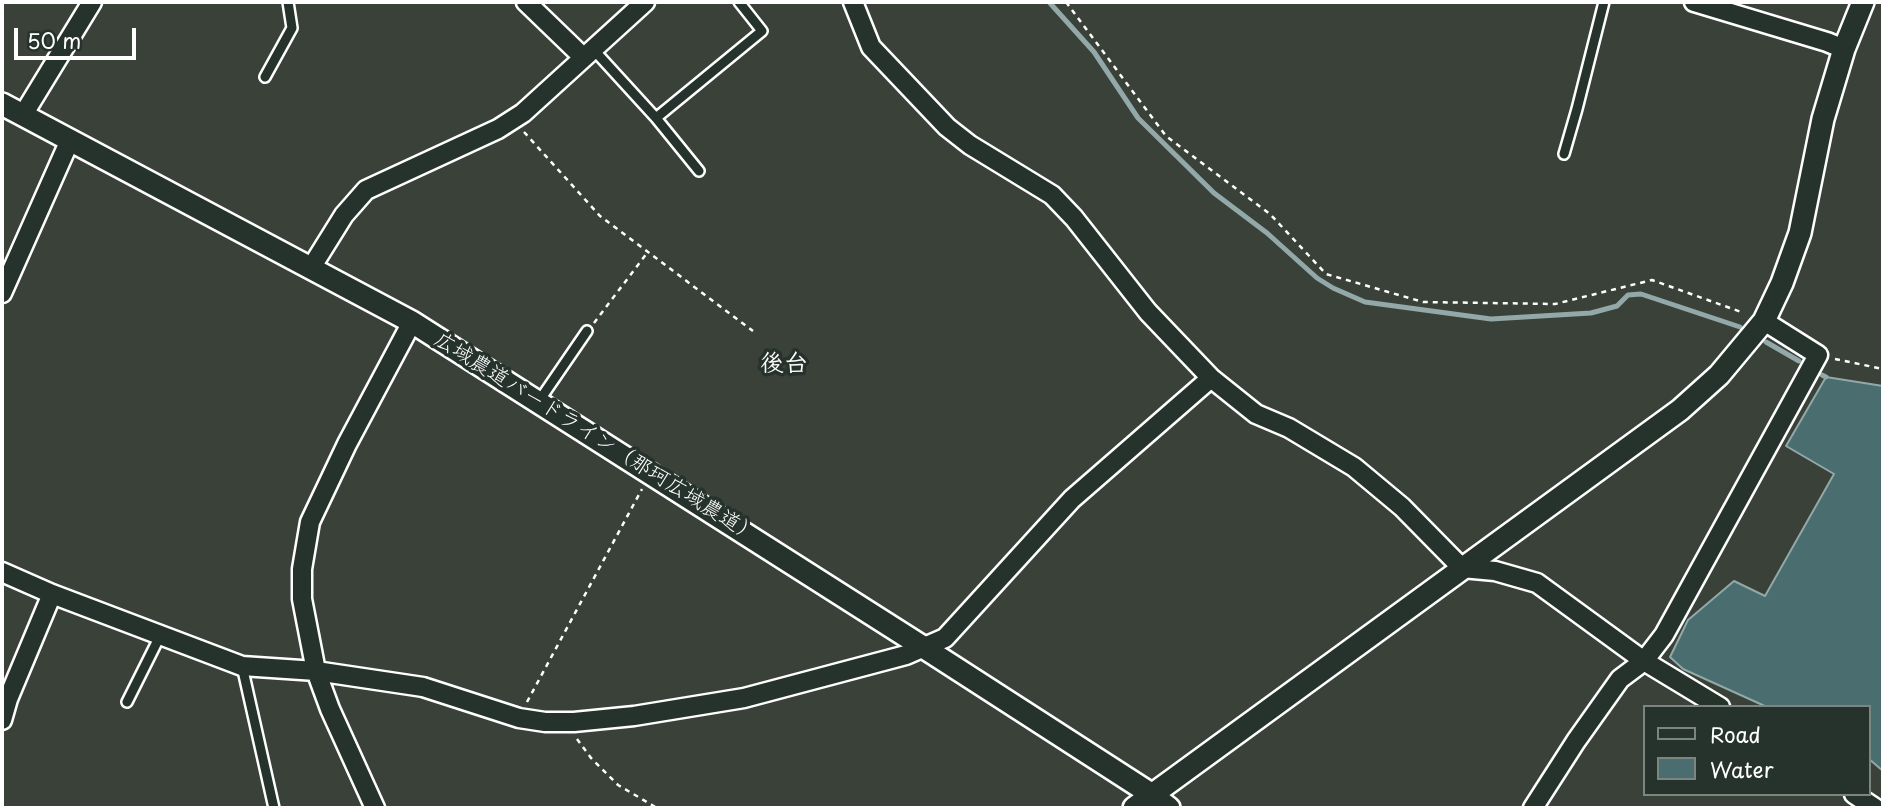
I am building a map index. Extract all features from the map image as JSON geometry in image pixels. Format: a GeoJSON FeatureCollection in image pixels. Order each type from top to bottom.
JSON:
{"type":"FeatureCollection","features":[{"type":"Feature","properties":{"kind":"street"},"geometry":{"type":"LineString","coordinates":[[23,115],[92,2]]}},
{"type":"Feature","properties":{"kind":"street"},"geometry":{"type":"LineString","coordinates":[[526,2],[588,53]]}},
{"type":"Feature","properties":{"kind":"street"},"geometry":{"type":"LineString","coordinates":[[311,268],[344,215],[366,190],[498,129],[523,113],[645,2]]}},
{"type":"Feature","properties":{"kind":"street"},"geometry":{"type":"LineString","coordinates":[[853,2],[871,47],[947,127],[970,145],[1052,195],[1148,312],[1211,378],[1256,414],[1289,428],[1354,467],[1402,508],[1462,568],[1496,571],[1537,583],[1644,661],[1717,705]]}},
{"type":"Feature","properties":{"kind":"street"},"geometry":{"type":"LineString","coordinates":[[1694,2],[1844,49]]}},
{"type":"Feature","properties":{"kind":"street"},"geometry":{"type":"LineString","coordinates":[[1134,808],[1680,410],[1719,375],[1764,321],[1782,283],[1800,233],[1823,119],[1844,49],[1863,2]]}},
{"type":"Feature","properties":{"kind":"street","name":"広域農道バードライン（那珂広域農道）"},"geometry":{"type":"LineString","coordinates":[[2,104],[412,322],[923,647],[1169,808]]}},
{"type":"Feature","properties":{"kind":"street"},"geometry":{"type":"LineString","coordinates":[[2,293],[70,140]]}},
{"type":"Feature","properties":{"kind":"street"},"geometry":{"type":"LineString","coordinates":[[1533,808],[1620,679],[1644,661],[1664,635],[1818,355],[1764,321]]}},
{"type":"Feature","properties":{"kind":"street"},"geometry":{"type":"LineString","coordinates":[[375,808],[330,709],[316,671],[302,599],[302,569],[310,523],[347,444],[412,322]]}},
{"type":"Feature","properties":{"kind":"street"},"geometry":{"type":"LineString","coordinates":[[2,572],[52,594],[242,666],[316,671],[423,687],[519,718],[545,722],[634,716],[744,698],[906,656],[945,638],[1072,499],[1211,378]]}},
{"type":"Feature","properties":{"kind":"street"},"geometry":{"type":"LineString","coordinates":[[2,720],[8,699],[52,594]]}},
{"type":"Feature","properties":{"kind":"street"},"geometry":{"type":"LineString","coordinates":[[1857,796],[1875,808]]}},
{"type":"Feature","properties":{"kind":"lane"},"geometry":{"type":"LineString","coordinates":[[264,77],[292,28],[288,2]]}},
{"type":"Feature","properties":{"kind":"lane"},"geometry":{"type":"LineString","coordinates":[[656,118],[762,31],[739,2]]}},
{"type":"Feature","properties":{"kind":"lane"},"geometry":{"type":"LineString","coordinates":[[1564,154],[1604,2]]}},
{"type":"Feature","properties":{"kind":"lane"},"geometry":{"type":"LineString","coordinates":[[588,53],[656,118],[699,171]]}},
{"type":"Feature","properties":{"kind":"lane"},"geometry":{"type":"LineString","coordinates":[[539,401],[587,331]]}},
{"type":"Feature","properties":{"kind":"lane"},"geometry":{"type":"LineString","coordinates":[[127,702],[161,634]]}},
{"type":"Feature","properties":{"kind":"lane"},"geometry":{"type":"LineString","coordinates":[[242,666],[274,808]]}},
{"type":"Feature","properties":{"kind":"path"},"geometry":{"type":"LineString","coordinates":[[1066,2],[1166,136],[1270,214],[1326,274],[1423,302],[1555,304],[1652,280],[1764,321]]}},
{"type":"Feature","properties":{"kind":"path"},"geometry":{"type":"LineString","coordinates":[[512,120],[600,216],[754,331]]}},
{"type":"Feature","properties":{"kind":"path"},"geometry":{"type":"LineString","coordinates":[[587,331],[648,252]]}},
{"type":"Feature","properties":{"kind":"path"},"geometry":{"type":"LineString","coordinates":[[1818,355],[1883,369]]}},
{"type":"Feature","properties":{"kind":"path"},"geometry":{"type":"LineString","coordinates":[[519,718],[651,473]]}},
{"type":"Feature","properties":{"kind":"path"},"geometry":{"type":"LineString","coordinates":[[574,722],[578,740],[618,785],[657,808]]}},
{"type":"Feature","properties":{"kind":"water"},"geometry":{"type":"Polygon","coordinates":[[[1826,377],[1883,386],[1883,771],[1871,761],[1871,705],[1763,705],[1683,669],[1670,657],[1688,620],[1734,581],[1765,596],[1834,474],[1786,446],[1826,377]]]}},
{"type":"Feature","properties":{"kind":"waterway"},"geometry":{"type":"LineString","coordinates":[[1049,2],[1094,52],[1138,118],[1214,193],[1267,233],[1317,278],[1333,288],[1365,302],[1491,319],[1591,313],[1617,306],[1628,295],[1641,294],[1740,327]]}},
{"type":"Feature","properties":{"kind":"waterway"},"geometry":{"type":"LineString","coordinates":[[1766,342],[1799,361]]}},
{"type":"Feature","properties":{"kind":"waterway"},"geometry":{"type":"LineString","coordinates":[[1822,375],[1826,377]]}},
{"type":"Feature","properties":{"kind":"district","name":"後台"},"geometry":{"type":"Point","coordinates":[784,364]}}]}
